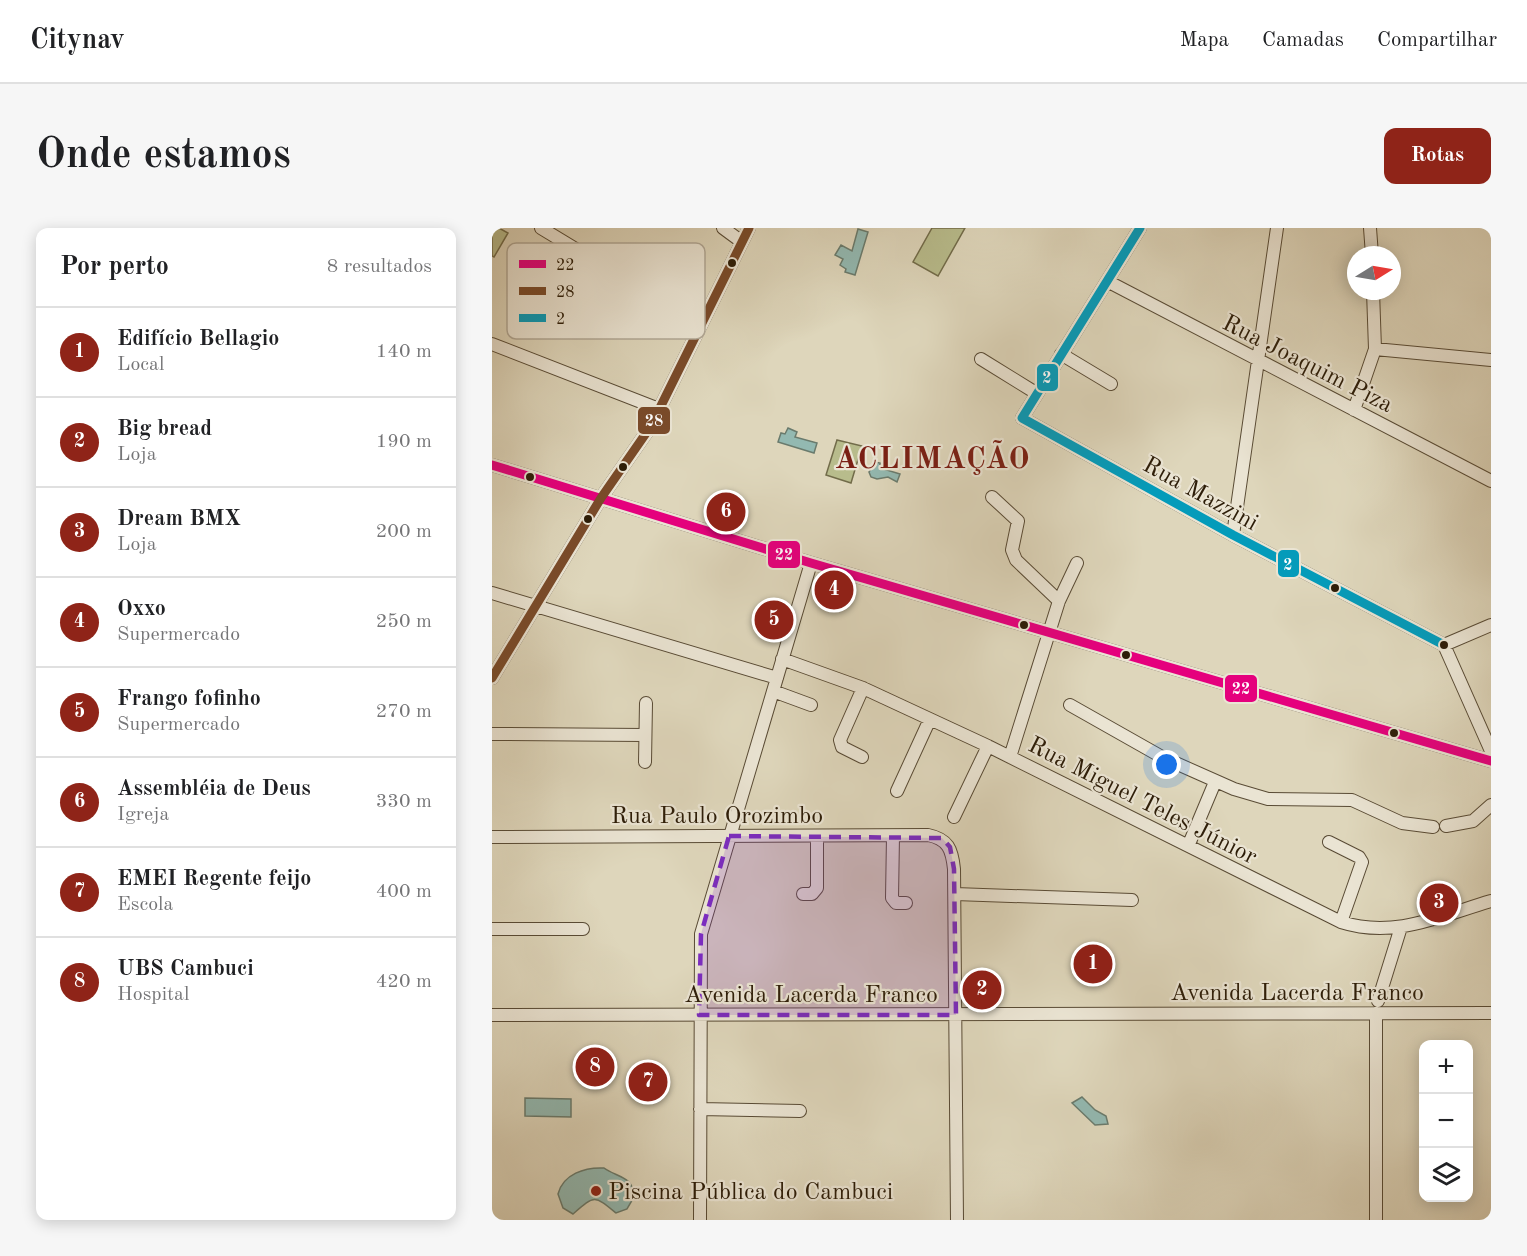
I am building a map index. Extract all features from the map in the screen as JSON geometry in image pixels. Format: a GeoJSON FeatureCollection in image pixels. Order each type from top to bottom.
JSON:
{"type":"FeatureCollection","features":[{"type":"Feature","properties":{"kind":"street"},"geometry":{"type":"LineString","coordinates":[[541,228],[566,243]]}},
{"type":"Feature","properties":{"kind":"street"},"geometry":{"type":"LineString","coordinates":[[723,228],[742,242]]}},
{"type":"Feature","properties":{"kind":"street"},"geometry":{"type":"LineString","coordinates":[[705,317],[749,228]]}},
{"type":"Feature","properties":{"kind":"street"},"geometry":{"type":"LineString","coordinates":[[981,359],[1036,393],[1139,228]]}},
{"type":"Feature","properties":{"kind":"street"},"geometry":{"type":"LineString","coordinates":[[1233,535],[1277,228]]}},
{"type":"Feature","properties":{"kind":"street"},"geometry":{"type":"LineString","coordinates":[[1370,228],[1371,246]]}},
{"type":"Feature","properties":{"kind":"street","name":"Rua Joaquim Piza"},"geometry":{"type":"LineString","coordinates":[[1107,281],[1491,481]]}},
{"type":"Feature","properties":{"kind":"street"},"geometry":{"type":"LineString","coordinates":[[1354,410],[1375,349],[1374,300]]}},
{"type":"Feature","properties":{"kind":"street"},"geometry":{"type":"LineString","coordinates":[[492,678],[534,605],[601,498],[651,426],[694,339]]}},
{"type":"Feature","properties":{"kind":"street"},"geometry":{"type":"LineString","coordinates":[[492,344],[659,409]]}},
{"type":"Feature","properties":{"kind":"street"},"geometry":{"type":"LineString","coordinates":[[1375,349],[1491,360]]}},
{"type":"Feature","properties":{"kind":"street"},"geometry":{"type":"LineString","coordinates":[[1061,354],[1111,384]]}},
{"type":"Feature","properties":{"kind":"street","name":"Rua Mazzini"},"geometry":{"type":"LineString","coordinates":[[1036,393],[1022,418],[1233,535],[1444,645]]}},
{"type":"Feature","properties":{"kind":"street"},"geometry":{"type":"LineString","coordinates":[[492,465],[811,563],[1491,761]]}},
{"type":"Feature","properties":{"kind":"street"},"geometry":{"type":"LineString","coordinates":[[992,497],[1018,521],[1012,550],[1016,560],[1059,601]]}},
{"type":"Feature","properties":{"kind":"street"},"geometry":{"type":"LineString","coordinates":[[1010,757],[1059,601],[1077,562]]}},
{"type":"Feature","properties":{"kind":"street"},"geometry":{"type":"LineString","coordinates":[[700,1220],[701,934],[811,563]]}},
{"type":"Feature","properties":{"kind":"street"},"geometry":{"type":"LineString","coordinates":[[492,592],[777,678]]}},
{"type":"Feature","properties":{"kind":"street"},"geometry":{"type":"LineString","coordinates":[[1491,624],[1444,645],[1491,751]]}},
{"type":"Feature","properties":{"kind":"street","name":"Rua Miguel Teles Júnior"},"geometry":{"type":"LineString","coordinates":[[782,659],[863,688],[988,746],[1189,844],[1341,922],[1368,930],[1401,927],[1491,901]]}},
{"type":"Feature","properties":{"kind":"street"},"geometry":{"type":"LineString","coordinates":[[862,757],[842,747],[840,740],[863,688]]}},
{"type":"Feature","properties":{"kind":"street"},"geometry":{"type":"LineString","coordinates":[[773,691],[811,705]]}},
{"type":"Feature","properties":{"kind":"street"},"geometry":{"type":"LineString","coordinates":[[645,762],[646,703]]}},
{"type":"Feature","properties":{"kind":"street"},"geometry":{"type":"LineString","coordinates":[[1070,705],[1162,756],[1215,782],[1258,797],[1352,800],[1402,823],[1433,827]]}},
{"type":"Feature","properties":{"kind":"street"},"geometry":{"type":"LineString","coordinates":[[897,791],[930,720]]}},
{"type":"Feature","properties":{"kind":"street"},"geometry":{"type":"LineString","coordinates":[[492,734],[645,735]]}},
{"type":"Feature","properties":{"kind":"street"},"geometry":{"type":"LineString","coordinates":[[954,817],[988,746]]}},
{"type":"Feature","properties":{"kind":"street"},"geometry":{"type":"LineString","coordinates":[[1189,844],[1215,782]]}},
{"type":"Feature","properties":{"kind":"street"},"geometry":{"type":"LineString","coordinates":[[1446,826],[1473,821],[1491,805]]}},
{"type":"Feature","properties":{"kind":"street"},"geometry":{"type":"LineString","coordinates":[[803,894],[812,894],[817,888],[817,836]]}},
{"type":"Feature","properties":{"kind":"street"},"geometry":{"type":"LineString","coordinates":[[893,836],[892,898],[896,903],[906,903]]}},
{"type":"Feature","properties":{"kind":"street","name":"Rua Paulo Orozimbo"},"geometry":{"type":"LineString","coordinates":[[492,837],[893,836],[942,838],[950,847],[953,856],[955,894]]}},
{"type":"Feature","properties":{"kind":"street"},"geometry":{"type":"LineString","coordinates":[[1329,842],[1359,857],[1362,862],[1341,922]]}},
{"type":"Feature","properties":{"kind":"street"},"geometry":{"type":"LineString","coordinates":[[957,1220],[955,894],[1132,900]]}},
{"type":"Feature","properties":{"kind":"street"},"geometry":{"type":"LineString","coordinates":[[1376,1220],[1377,1007],[1401,927]]}},
{"type":"Feature","properties":{"kind":"street"},"geometry":{"type":"LineString","coordinates":[[492,929],[583,929]]}},
{"type":"Feature","properties":{"kind":"street","name":"Avenida Lacerda Franco"},"geometry":{"type":"LineString","coordinates":[[492,1016],[956,1015],[1377,1007],[1491,1012]]}},
{"type":"Feature","properties":{"kind":"street"},"geometry":{"type":"LineString","coordinates":[[700,1109],[800,1111]]}},
{"type":"Feature","properties":{"kind":"highlighted area"},"geometry":{"type":"Polygon","coordinates":[[[729,836],[942,838],[950,847],[954,869],[956,1015],[699,1015],[701,934],[729,836]]]}},
{"type":"Feature","properties":{"kind":"green space"},"geometry":{"type":"Polygon","coordinates":[[[492,228],[499,228],[508,233],[494,257],[492,256],[492,228]]]}},
{"type":"Feature","properties":{"kind":"green space"},"geometry":{"type":"Polygon","coordinates":[[[932,228],[965,228],[938,276],[913,262],[932,228]]]}},
{"type":"Feature","properties":{"kind":"green space"},"geometry":{"type":"Polygon","coordinates":[[[837,440],[862,446],[851,483],[826,475],[837,440]]]}},
{"type":"Feature","properties":{"kind":"water"},"geometry":{"type":"Polygon","coordinates":[[[858,229],[868,232],[855,275],[845,272],[846,269],[840,265],[843,259],[835,255],[841,245],[852,251],[858,229]]]}},
{"type":"Feature","properties":{"kind":"water"},"geometry":{"type":"Polygon","coordinates":[[[788,428],[797,432],[795,437],[817,443],[814,453],[778,442],[781,433],[785,434],[788,428]]]}},
{"type":"Feature","properties":{"kind":"water"},"geometry":{"type":"Polygon","coordinates":[[[875,462],[880,463],[880,468],[900,474],[897,482],[888,477],[877,479],[871,477],[869,472],[875,462]]]}},
{"type":"Feature","properties":{"kind":"water"},"geometry":{"type":"Polygon","coordinates":[[[1082,1097],[1095,1110],[1106,1116],[1108,1124],[1095,1125],[1072,1103],[1082,1097]]]}},
{"type":"Feature","properties":{"kind":"water"},"geometry":{"type":"Polygon","coordinates":[[[525,1098],[571,1099],[571,1117],[525,1116],[525,1098]]]}},
{"type":"Feature","properties":{"kind":"water","name":"Piscina Pública do Cambuci"},"geometry":{"type":"Polygon","coordinates":[[[604,1168],[624,1178],[631,1185],[634,1197],[627,1209],[616,1213],[599,1200],[586,1203],[573,1214],[563,1208],[558,1194],[565,1181],[582,1171],[604,1168]]]}},
{"type":"Feature","properties":{"kind":"transit line","name":"28"},"geometry":{"type":"LineString","coordinates":[[705,317],[749,228]]}},
{"type":"Feature","properties":{"kind":"transit line","name":"2"},"geometry":{"type":"LineString","coordinates":[[1140,228],[1022,418],[1233,535],[1444,645]]}},
{"type":"Feature","properties":{"kind":"transit line","name":"28"},"geometry":{"type":"LineString","coordinates":[[492,678],[601,498],[651,426],[694,339]]}},
{"type":"Feature","properties":{"kind":"transit line","name":"22"},"geometry":{"type":"LineString","coordinates":[[492,465],[811,563],[1491,761]]}},
{"type":"Feature","properties":{"kind":"place","name":"Assembléia de Deus"},"geometry":{"type":"Point","coordinates":[726,512]}},
{"type":"Feature","properties":{"kind":"place","name":"Oxxo"},"geometry":{"type":"Point","coordinates":[834,590]}},
{"type":"Feature","properties":{"kind":"place","name":"Frango fofinho"},"geometry":{"type":"Point","coordinates":[774,620]}},
{"type":"Feature","properties":{"kind":"place","name":"Dream BMX"},"geometry":{"type":"Point","coordinates":[1439,903]}},
{"type":"Feature","properties":{"kind":"place","name":"Edifício Bellagio"},"geometry":{"type":"Point","coordinates":[1093,964]}},
{"type":"Feature","properties":{"kind":"place","name":"Big bread"},"geometry":{"type":"Point","coordinates":[982,990]}},
{"type":"Feature","properties":{"kind":"place","name":"UBS Cambuci"},"geometry":{"type":"Point","coordinates":[595,1067]}},
{"type":"Feature","properties":{"kind":"place","name":"EMEI Regente feijo"},"geometry":{"type":"Point","coordinates":[648,1082]}},
{"type":"Feature","properties":{"kind":"place","name":"Piscina Pública do Cambuci"},"geometry":{"type":"Point","coordinates":[596,1191]}},
{"type":"Feature","properties":{"kind":"district","name":"ACLIMAÇÃO"},"geometry":{"type":"Point","coordinates":[933,458]}}]}
